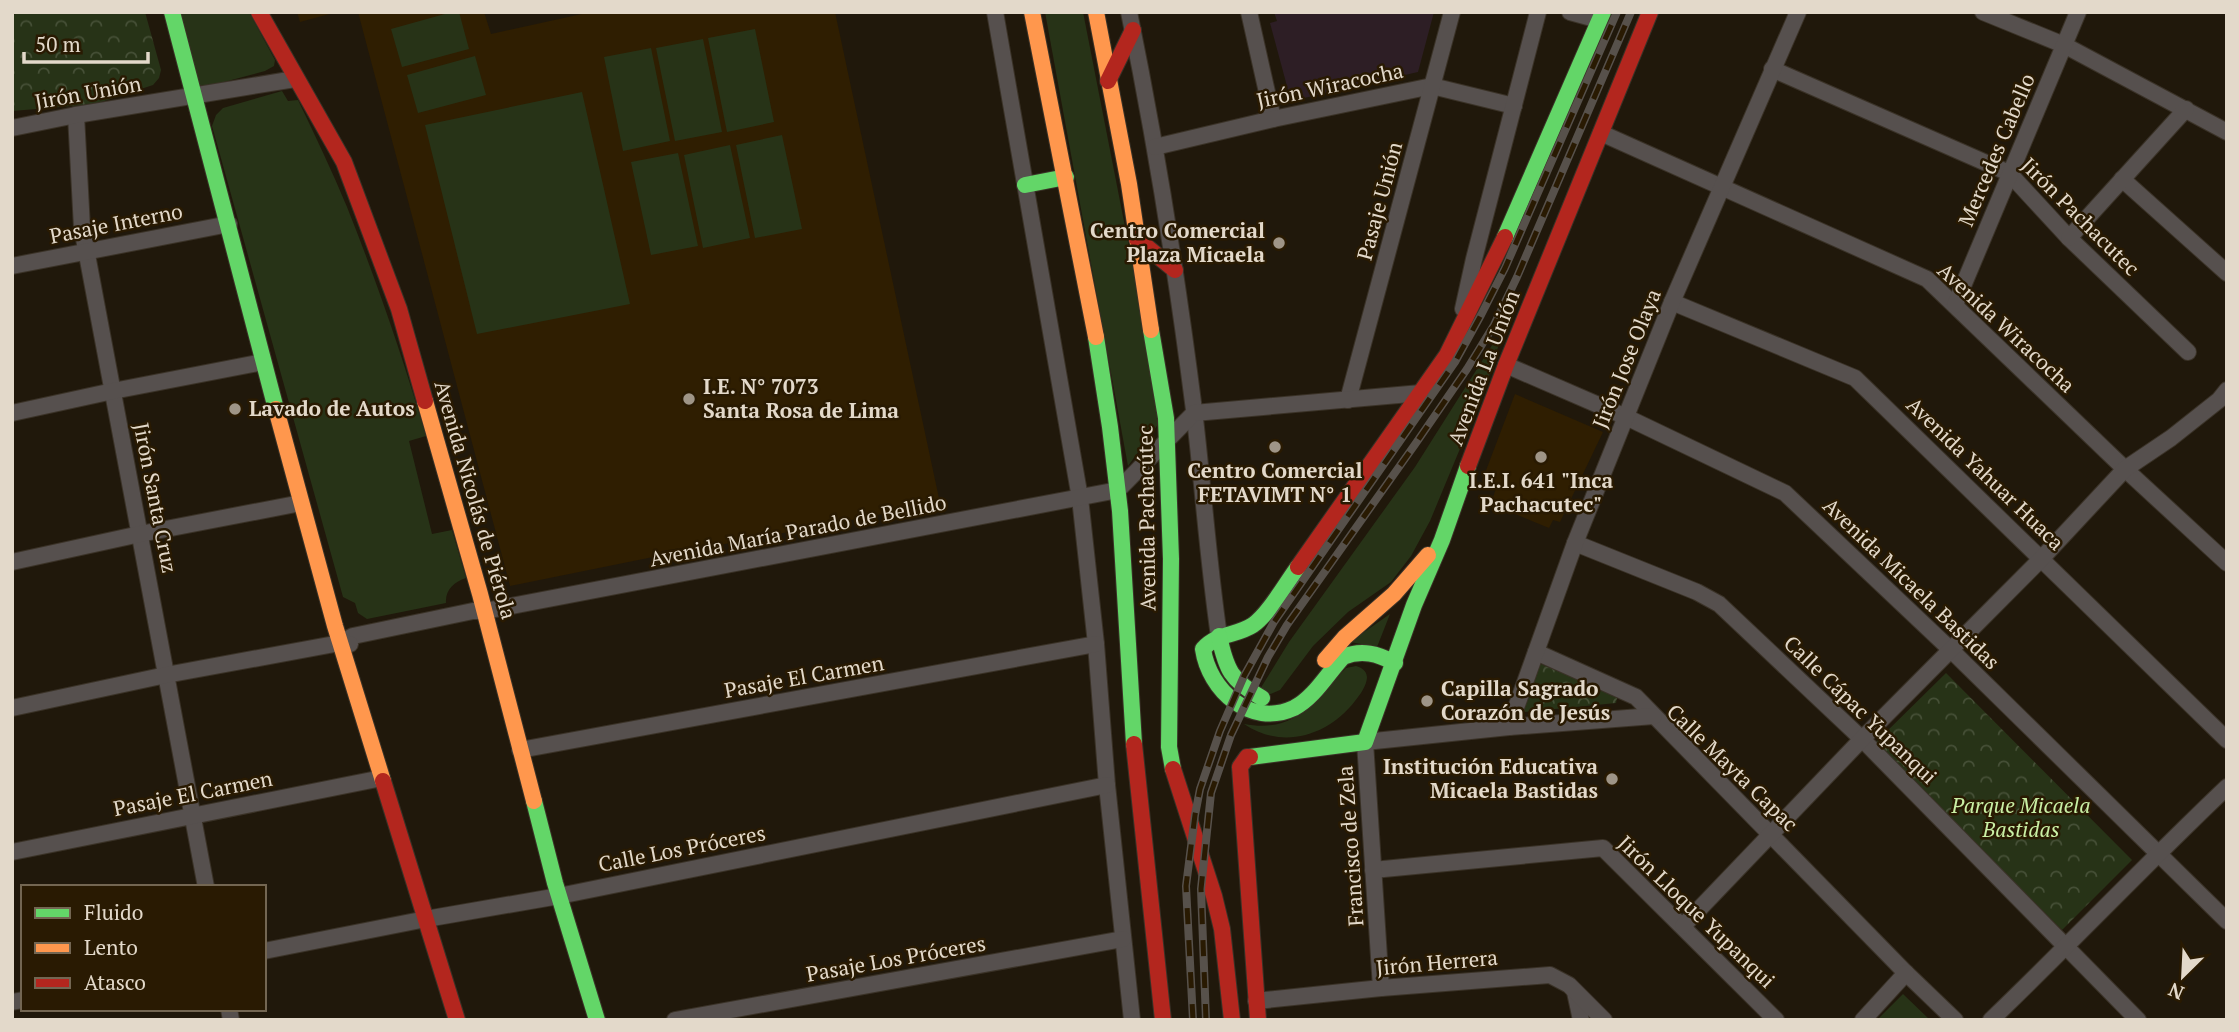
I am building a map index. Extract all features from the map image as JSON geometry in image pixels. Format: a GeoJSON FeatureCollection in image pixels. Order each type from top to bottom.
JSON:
{"type":"FeatureCollection","features":[{"type":"Feature","properties":{"kind":"main road"},"geometry":{"type":"LineString","coordinates":[[172,12],[263,362],[340,643],[457,1020]]}},
{"type":"Feature","properties":{"kind":"main road","name":"Avenida Nicolás de Piérola"},"geometry":{"type":"LineString","coordinates":[[259,12],[344,162],[399,309],[485,611],[559,896],[597,1020]]}},
{"type":"Feature","properties":{"kind":"main road","name":"Avenida Pachacútec"},"geometry":{"type":"LineString","coordinates":[[1032,12],[1089,297],[1118,490],[1129,678],[1146,874],[1163,1020]]}},
{"type":"Feature","properties":{"kind":"main road","name":"Avenida Pachacútec"},"geometry":{"type":"LineString","coordinates":[[1096,12],[1129,184],[1144,289],[1161,377],[1168,438],[1171,559],[1169,747],[1172,766],[1222,929],[1232,1020]]}},
{"type":"Feature","properties":{"kind":"main road","name":"Avenida La Unión"},"geometry":{"type":"LineString","coordinates":[[1365,742],[1506,365],[1650,12]]}},
{"type":"Feature","properties":{"kind":"main road","name":"Avenida La Unión"},"geometry":{"type":"LineString","coordinates":[[1219,636],[1244,631],[1260,619],[1447,355],[1498,254],[1601,16]]}},
{"type":"Feature","properties":{"kind":"main road"},"geometry":{"type":"LineString","coordinates":[[1108,81],[1133,30]]}},
{"type":"Feature","properties":{"kind":"main road"},"geometry":{"type":"LineString","coordinates":[[1025,186],[1066,177]]}},
{"type":"Feature","properties":{"kind":"main road"},"geometry":{"type":"LineString","coordinates":[[1137,239],[1175,270]]}},
{"type":"Feature","properties":{"kind":"main road"},"geometry":{"type":"LineString","coordinates":[[1395,663],[1369,652],[1349,654],[1343,657],[1297,706],[1281,712],[1263,712],[1246,707],[1228,696],[1211,679],[1206,669],[1203,649],[1207,642],[1219,636],[1228,671],[1236,683],[1262,698],[1281,700],[1299,691],[1345,637],[1394,594],[1442,540]]}},
{"type":"Feature","properties":{"kind":"main road"},"geometry":{"type":"LineString","coordinates":[[1394,594],[1406,595],[1414,605]]}},
{"type":"Feature","properties":{"kind":"main road","name":"Calle Mayta Capac"},"geometry":{"type":"LineString","coordinates":[[1256,1002],[1240,767],[1247,757],[1365,742]]}},
{"type":"Feature","properties":{"kind":"main road"},"geometry":{"type":"LineString","coordinates":[[1256,1002],[1258,1020]]}},
{"type":"Feature","properties":{"kind":"street"},"geometry":{"type":"LineString","coordinates":[[995,12],[1080,498],[1132,1020]]}},
{"type":"Feature","properties":{"kind":"street"},"geometry":{"type":"LineString","coordinates":[[1129,12],[1175,270],[1219,636]]}},
{"type":"Feature","properties":{"kind":"street"},"geometry":{"type":"LineString","coordinates":[[1249,12],[1273,119]]}},
{"type":"Feature","properties":{"kind":"street","name":"Pasaje Unión"},"geometry":{"type":"LineString","coordinates":[[1348,400],[1452,12]]}},
{"type":"Feature","properties":{"kind":"street"},"geometry":{"type":"LineString","coordinates":[[1458,333],[1474,259],[1538,12]]}},
{"type":"Feature","properties":{"kind":"street"},"geometry":{"type":"LineString","coordinates":[[1570,12],[1601,16]]}},
{"type":"Feature","properties":{"kind":"street","name":"Jirón Jose Olaya"},"geometry":{"type":"LineString","coordinates":[[1509,727],[1575,542],[1672,302],[1798,12]]}},
{"type":"Feature","properties":{"kind":"street"},"geometry":{"type":"LineString","coordinates":[[1983,12],[2064,45],[2227,132]]}},
{"type":"Feature","properties":{"kind":"street","name":"Mercedes Cabello"},"geometry":{"type":"LineString","coordinates":[[1955,305],[2078,12]]}},
{"type":"Feature","properties":{"kind":"street","name":"Jirón Pachacutec"},"geometry":{"type":"LineString","coordinates":[[1772,69],[2009,173],[2069,238],[2188,352]]}},
{"type":"Feature","properties":{"kind":"street","name":"Jirón Unión"},"geometry":{"type":"LineString","coordinates":[[12,128],[295,79]]}},
{"type":"Feature","properties":{"kind":"street","name":"Jirón Wiracocha"},"geometry":{"type":"LineString","coordinates":[[1155,148],[1273,119],[1432,86],[1514,106]]}},
{"type":"Feature","properties":{"kind":"street"},"geometry":{"type":"LineString","coordinates":[[2069,238],[2186,109]]}},
{"type":"Feature","properties":{"kind":"street","name":"Jirón Santa Cruz"},"geometry":{"type":"LineString","coordinates":[[76,115],[79,196],[86,250],[206,885]]}},
{"type":"Feature","properties":{"kind":"street","name":"Avenida Wiracocha"},"geometry":{"type":"LineString","coordinates":[[1601,134],[1927,279],[2124,469],[2227,563]]}},
{"type":"Feature","properties":{"kind":"street"},"geometry":{"type":"LineString","coordinates":[[2122,179],[2227,273]]}},
{"type":"Feature","properties":{"kind":"street","name":"Pasaje Interno"},"geometry":{"type":"LineString","coordinates":[[12,266],[229,224]]}},
{"type":"Feature","properties":{"kind":"street","name":"Avenida Yahuar Huaca"},"geometry":{"type":"LineString","coordinates":[[1672,302],[1855,378],[2227,740]]}},
{"type":"Feature","properties":{"kind":"street"},"geometry":{"type":"LineString","coordinates":[[12,413],[263,362]]}},
{"type":"Feature","properties":{"kind":"street","name":"Avenida Micaela Bastidas"},"geometry":{"type":"LineString","coordinates":[[1506,365],[1626,417],[1785,493],[1951,650],[2227,921]]}},
{"type":"Feature","properties":{"kind":"street"},"geometry":{"type":"LineString","coordinates":[[1683,926],[1862,739],[2042,558],[2124,469],[2171,438],[2219,400],[2227,390]]}},
{"type":"Feature","properties":{"kind":"street"},"geometry":{"type":"LineString","coordinates":[[1118,490],[1194,413],[1421,393]]}},
{"type":"Feature","properties":{"kind":"street","name":"Avenida María Parado de Bellido"},"geometry":{"type":"LineString","coordinates":[[12,708],[166,675],[340,643],[353,636],[473,611],[485,611],[1118,490]]}},
{"type":"Feature","properties":{"kind":"street"},"geometry":{"type":"LineString","coordinates":[[12,562],[301,503]]}},
{"type":"Feature","properties":{"kind":"street","name":"Calle Cápac Yupanqui"},"geometry":{"type":"LineString","coordinates":[[1575,542],[1697,592],[1719,604],[1862,739],[2138,1020]]}},
{"type":"Feature","properties":{"kind":"street","name":"Pasaje El Carmen"},"geometry":{"type":"LineString","coordinates":[[520,750],[1096,643]]}},
{"type":"Feature","properties":{"kind":"street"},"geometry":{"type":"LineString","coordinates":[[1536,652],[1636,697],[1654,716]]}},
{"type":"Feature","properties":{"kind":"street","name":"Calle Mayta Capac"},"geometry":{"type":"LineString","coordinates":[[1365,742],[1654,716],[1955,1020]]}},
{"type":"Feature","properties":{"kind":"street","name":"Francisco de Zela"},"geometry":{"type":"LineString","coordinates":[[1365,742],[1381,988]]}},
{"type":"Feature","properties":{"kind":"street","name":"Pasaje El Carmen"},"geometry":{"type":"LineString","coordinates":[[12,852],[382,778]]}},
{"type":"Feature","properties":{"kind":"street","name":"Calle Los Próceres"},"geometry":{"type":"LineString","coordinates":[[266,951],[559,896],[1107,785]]}},
{"type":"Feature","properties":{"kind":"street"},"geometry":{"type":"LineString","coordinates":[[1992,1020],[2227,786]]}},
{"type":"Feature","properties":{"kind":"street","name":"Jirón Lloque Yupanqui"},"geometry":{"type":"LineString","coordinates":[[1373,870],[1602,848],[1683,926],[1766,1017]]}},
{"type":"Feature","properties":{"kind":"street","name":"Pasaje Los Próceres"},"geometry":{"type":"LineString","coordinates":[[675,1020],[1124,939]]}},
{"type":"Feature","properties":{"kind":"street"},"geometry":{"type":"LineString","coordinates":[[1863,1020],[1906,972]]}},
{"type":"Feature","properties":{"kind":"street","name":"Jirón Herrera"},"geometry":{"type":"LineString","coordinates":[[1256,1002],[1381,988],[1550,975],[1557,977],[1604,1020]]}},
{"type":"Feature","properties":{"kind":"street"},"geometry":{"type":"LineString","coordinates":[[1575,992],[1581,1020]]}},
{"type":"Feature","properties":{"kind":"shaded area"},"geometry":{"type":"Polygon","coordinates":[[[297,12],[337,12],[300,22],[297,12]]]}},
{"type":"Feature","properties":{"kind":"shaded area","name":"I.E. N° 7073 Santa Rosa de Lima"},"geometry":{"type":"Polygon","coordinates":[[[358,12],[484,12],[491,34],[591,12],[835,12],[940,503],[688,551],[682,548],[662,551],[658,556],[510,586],[358,12]]]}},
{"type":"Feature","properties":{"kind":"shaded area"},"geometry":{"type":"Polygon","coordinates":[[[1274,12],[1434,12],[1418,72],[1291,101],[1270,23],[1277,21],[1274,12]]]}},
{"type":"Feature","properties":{"kind":"shaded area","name":"I.E.I. 641 \"Inca Pachacutec\""},"geometry":{"type":"Polygon","coordinates":[[[1515,394],[1603,432],[1560,522],[1553,520],[1549,528],[1491,504],[1496,488],[1482,481],[1515,394]]]}},
{"type":"Feature","properties":{"kind":"green space"},"geometry":{"type":"Polygon","coordinates":[[[16,12],[145,12],[161,70],[159,78],[153,85],[95,104],[12,111],[12,18],[16,12]]]}},
{"type":"Feature","properties":{"kind":"green space"},"geometry":{"type":"Polygon","coordinates":[[[179,12],[249,12],[275,60],[274,66],[265,71],[205,87],[199,85],[179,12]]]}},
{"type":"Feature","properties":{"kind":"green space"},"geometry":{"type":"Polygon","coordinates":[[[459,12],[469,49],[402,67],[391,29],[459,12]]]}},
{"type":"Feature","properties":{"kind":"green space"},"geometry":{"type":"Polygon","coordinates":[[[1045,12],[1083,12],[1154,375],[1159,423],[1128,466],[1045,12]]]}},
{"type":"Feature","properties":{"kind":"green space"},"geometry":{"type":"Polygon","coordinates":[[[755,29],[774,122],[727,132],[708,38],[755,29]]]}},
{"type":"Feature","properties":{"kind":"green space"},"geometry":{"type":"Polygon","coordinates":[[[703,39],[722,132],[675,141],[656,48],[703,39]]]}},
{"type":"Feature","properties":{"kind":"green space"},"geometry":{"type":"Polygon","coordinates":[[[651,48],[670,141],[623,151],[604,57],[651,48]]]}},
{"type":"Feature","properties":{"kind":"green space"},"geometry":{"type":"Polygon","coordinates":[[[475,56],[486,95],[418,113],[407,75],[475,56]]]}},
{"type":"Feature","properties":{"kind":"green space"},"geometry":{"type":"Polygon","coordinates":[[[282,91],[288,101],[298,100],[347,207],[408,378],[426,436],[409,441],[432,534],[452,530],[466,578],[451,587],[446,603],[367,619],[358,613],[355,603],[343,597],[212,126],[216,115],[223,108],[282,91]]]}},
{"type":"Feature","properties":{"kind":"green space"},"geometry":{"type":"Polygon","coordinates":[[[582,92],[630,304],[477,334],[425,125],[582,92]]]}},
{"type":"Feature","properties":{"kind":"green space"},"geometry":{"type":"Polygon","coordinates":[[[782,135],[802,229],[755,238],[736,145],[782,135]]]}},
{"type":"Feature","properties":{"kind":"green space"},"geometry":{"type":"Polygon","coordinates":[[[730,145],[750,238],[703,248],[684,155],[730,145]]]}},
{"type":"Feature","properties":{"kind":"green space"},"geometry":{"type":"Polygon","coordinates":[[[678,153],[698,246],[651,255],[631,162],[678,153]]]}},
{"type":"Feature","properties":{"kind":"green space"},"geometry":{"type":"Polygon","coordinates":[[[1494,342],[1499,344],[1486,386],[1430,521],[1411,556],[1391,582],[1348,612],[1313,646],[1280,690],[1268,695],[1257,694],[1289,642],[1415,467],[1494,342]]]}},
{"type":"Feature","properties":{"kind":"green space"},"geometry":{"type":"Polygon","coordinates":[[[1390,614],[1377,647],[1350,642],[1390,614]]]}},
{"type":"Feature","properties":{"kind":"green space"},"geometry":{"type":"Polygon","coordinates":[[[1536,662],[1610,693],[1617,698],[1616,703],[1523,712],[1536,662]]]}},
{"type":"Feature","properties":{"kind":"green space"},"geometry":{"type":"Polygon","coordinates":[[[1356,666],[1366,675],[1363,690],[1344,713],[1318,731],[1289,737],[1274,736],[1244,724],[1262,726],[1291,719],[1313,703],[1346,668],[1356,666]]]}},
{"type":"Feature","properties":{"kind":"green space","name":"Parque Micaela Bastidas"},"geometry":{"type":"Polygon","coordinates":[[[1946,673],[2132,860],[2062,930],[1875,743],[1946,673]]]}},
{"type":"Feature","properties":{"kind":"green space"},"geometry":{"type":"Polygon","coordinates":[[[1903,994],[1930,1020],[1877,1020],[1903,994]]]}},
{"type":"Feature","properties":{"kind":"railway"},"geometry":{"type":"LineString","coordinates":[[1193,1020],[1186,886],[1200,789],[1220,731],[1244,676],[1274,622],[1455,362],[1481,315],[1505,268],[1617,12]]}},
{"type":"Feature","properties":{"kind":"railway"},"geometry":{"type":"LineString","coordinates":[[1206,1020],[1201,889],[1211,793],[1231,735],[1268,657],[1287,625],[1416,443],[1494,325],[1631,12]]}},
{"type":"Feature","properties":{"kind":"traffic: fast"},"geometry":{"type":"LineString","coordinates":[[172,12],[276,409]]}},
{"type":"Feature","properties":{"kind":"traffic: fast"},"geometry":{"type":"LineString","coordinates":[[1505,237],[1603,12]]}},
{"type":"Feature","properties":{"kind":"traffic: fast"},"geometry":{"type":"LineString","coordinates":[[1025,185],[1066,177]]}},
{"type":"Feature","properties":{"kind":"traffic: fast"},"geometry":{"type":"LineString","coordinates":[[1151,330],[1166,418],[1171,559],[1169,747],[1173,769]]}},
{"type":"Feature","properties":{"kind":"traffic: fast"},"geometry":{"type":"LineString","coordinates":[[1096,337],[1120,511],[1134,744]]}},
{"type":"Feature","properties":{"kind":"traffic: fast"},"geometry":{"type":"LineString","coordinates":[[1250,757],[1365,742],[1468,466]]}},
{"type":"Feature","properties":{"kind":"traffic: fast"},"geometry":{"type":"LineString","coordinates":[[1298,567],[1259,620],[1247,629],[1214,640],[1203,649],[1207,664],[1223,691],[1247,709],[1278,713],[1294,708],[1308,698],[1343,657],[1357,653],[1370,654],[1395,663]]}},
{"type":"Feature","properties":{"kind":"traffic: fast"},"geometry":{"type":"LineString","coordinates":[[1219,636],[1224,657],[1232,673],[1243,686],[1262,698]]}},
{"type":"Feature","properties":{"kind":"traffic: fast"},"geometry":{"type":"LineString","coordinates":[[534,801],[555,883],[597,1020]]}},
{"type":"Feature","properties":{"kind":"traffic: slow"},"geometry":{"type":"LineString","coordinates":[[1032,12],[1096,337]]}},
{"type":"Feature","properties":{"kind":"traffic: slow"},"geometry":{"type":"LineString","coordinates":[[1096,12],[1129,184],[1151,330]]}},
{"type":"Feature","properties":{"kind":"traffic: slow"},"geometry":{"type":"LineString","coordinates":[[425,401],[480,594],[534,801]]}},
{"type":"Feature","properties":{"kind":"traffic: slow"},"geometry":{"type":"LineString","coordinates":[[276,409],[335,626],[383,781]]}},
{"type":"Feature","properties":{"kind":"traffic: slow"},"geometry":{"type":"LineString","coordinates":[[1325,660],[1345,637],[1394,594],[1428,555]]}},
{"type":"Feature","properties":{"kind":"traffic: jam"},"geometry":{"type":"LineString","coordinates":[[259,12],[344,162],[399,309],[425,401]]}},
{"type":"Feature","properties":{"kind":"traffic: jam"},"geometry":{"type":"LineString","coordinates":[[1468,466],[1506,365],[1650,12]]}},
{"type":"Feature","properties":{"kind":"traffic: jam"},"geometry":{"type":"LineString","coordinates":[[1108,81],[1133,30]]}},
{"type":"Feature","properties":{"kind":"traffic: jam"},"geometry":{"type":"LineString","coordinates":[[1298,567],[1447,355],[1505,237]]}},
{"type":"Feature","properties":{"kind":"traffic: jam"},"geometry":{"type":"LineString","coordinates":[[1137,239],[1175,270]]}},
{"type":"Feature","properties":{"kind":"traffic: jam"},"geometry":{"type":"LineString","coordinates":[[1134,744],[1163,1020]]}},
{"type":"Feature","properties":{"kind":"traffic: jam"},"geometry":{"type":"LineString","coordinates":[[1250,757],[1247,757],[1240,767],[1258,1020]]}},
{"type":"Feature","properties":{"kind":"traffic: jam"},"geometry":{"type":"LineString","coordinates":[[1173,769],[1222,929],[1232,1020]]}},
{"type":"Feature","properties":{"kind":"traffic: jam"},"geometry":{"type":"LineString","coordinates":[[383,781],[457,1020]]}},
{"type":"Feature","properties":{"kind":"place","name":"Centro Comercial Plaza Micaela"},"geometry":{"type":"Point","coordinates":[1279,243]}},
{"type":"Feature","properties":{"kind":"place","name":"I.E. N° 7073 Santa Rosa de Lima"},"geometry":{"type":"Point","coordinates":[689,399]}},
{"type":"Feature","properties":{"kind":"place","name":"Lavado de Autos"},"geometry":{"type":"Point","coordinates":[235,409]}},
{"type":"Feature","properties":{"kind":"place","name":"Centro Comercial FETAVIMT N° 1"},"geometry":{"type":"Point","coordinates":[1275,447]}},
{"type":"Feature","properties":{"kind":"place","name":"I.E.I. 641 \"Inca Pachacutec\""},"geometry":{"type":"Point","coordinates":[1541,457]}},
{"type":"Feature","properties":{"kind":"place","name":"Capilla Sagrado Corazón de Jesús"},"geometry":{"type":"Point","coordinates":[1427,701]}},
{"type":"Feature","properties":{"kind":"place","name":"Institución Educativa Micaela Bastidas"},"geometry":{"type":"Point","coordinates":[1612,779]}}]}
